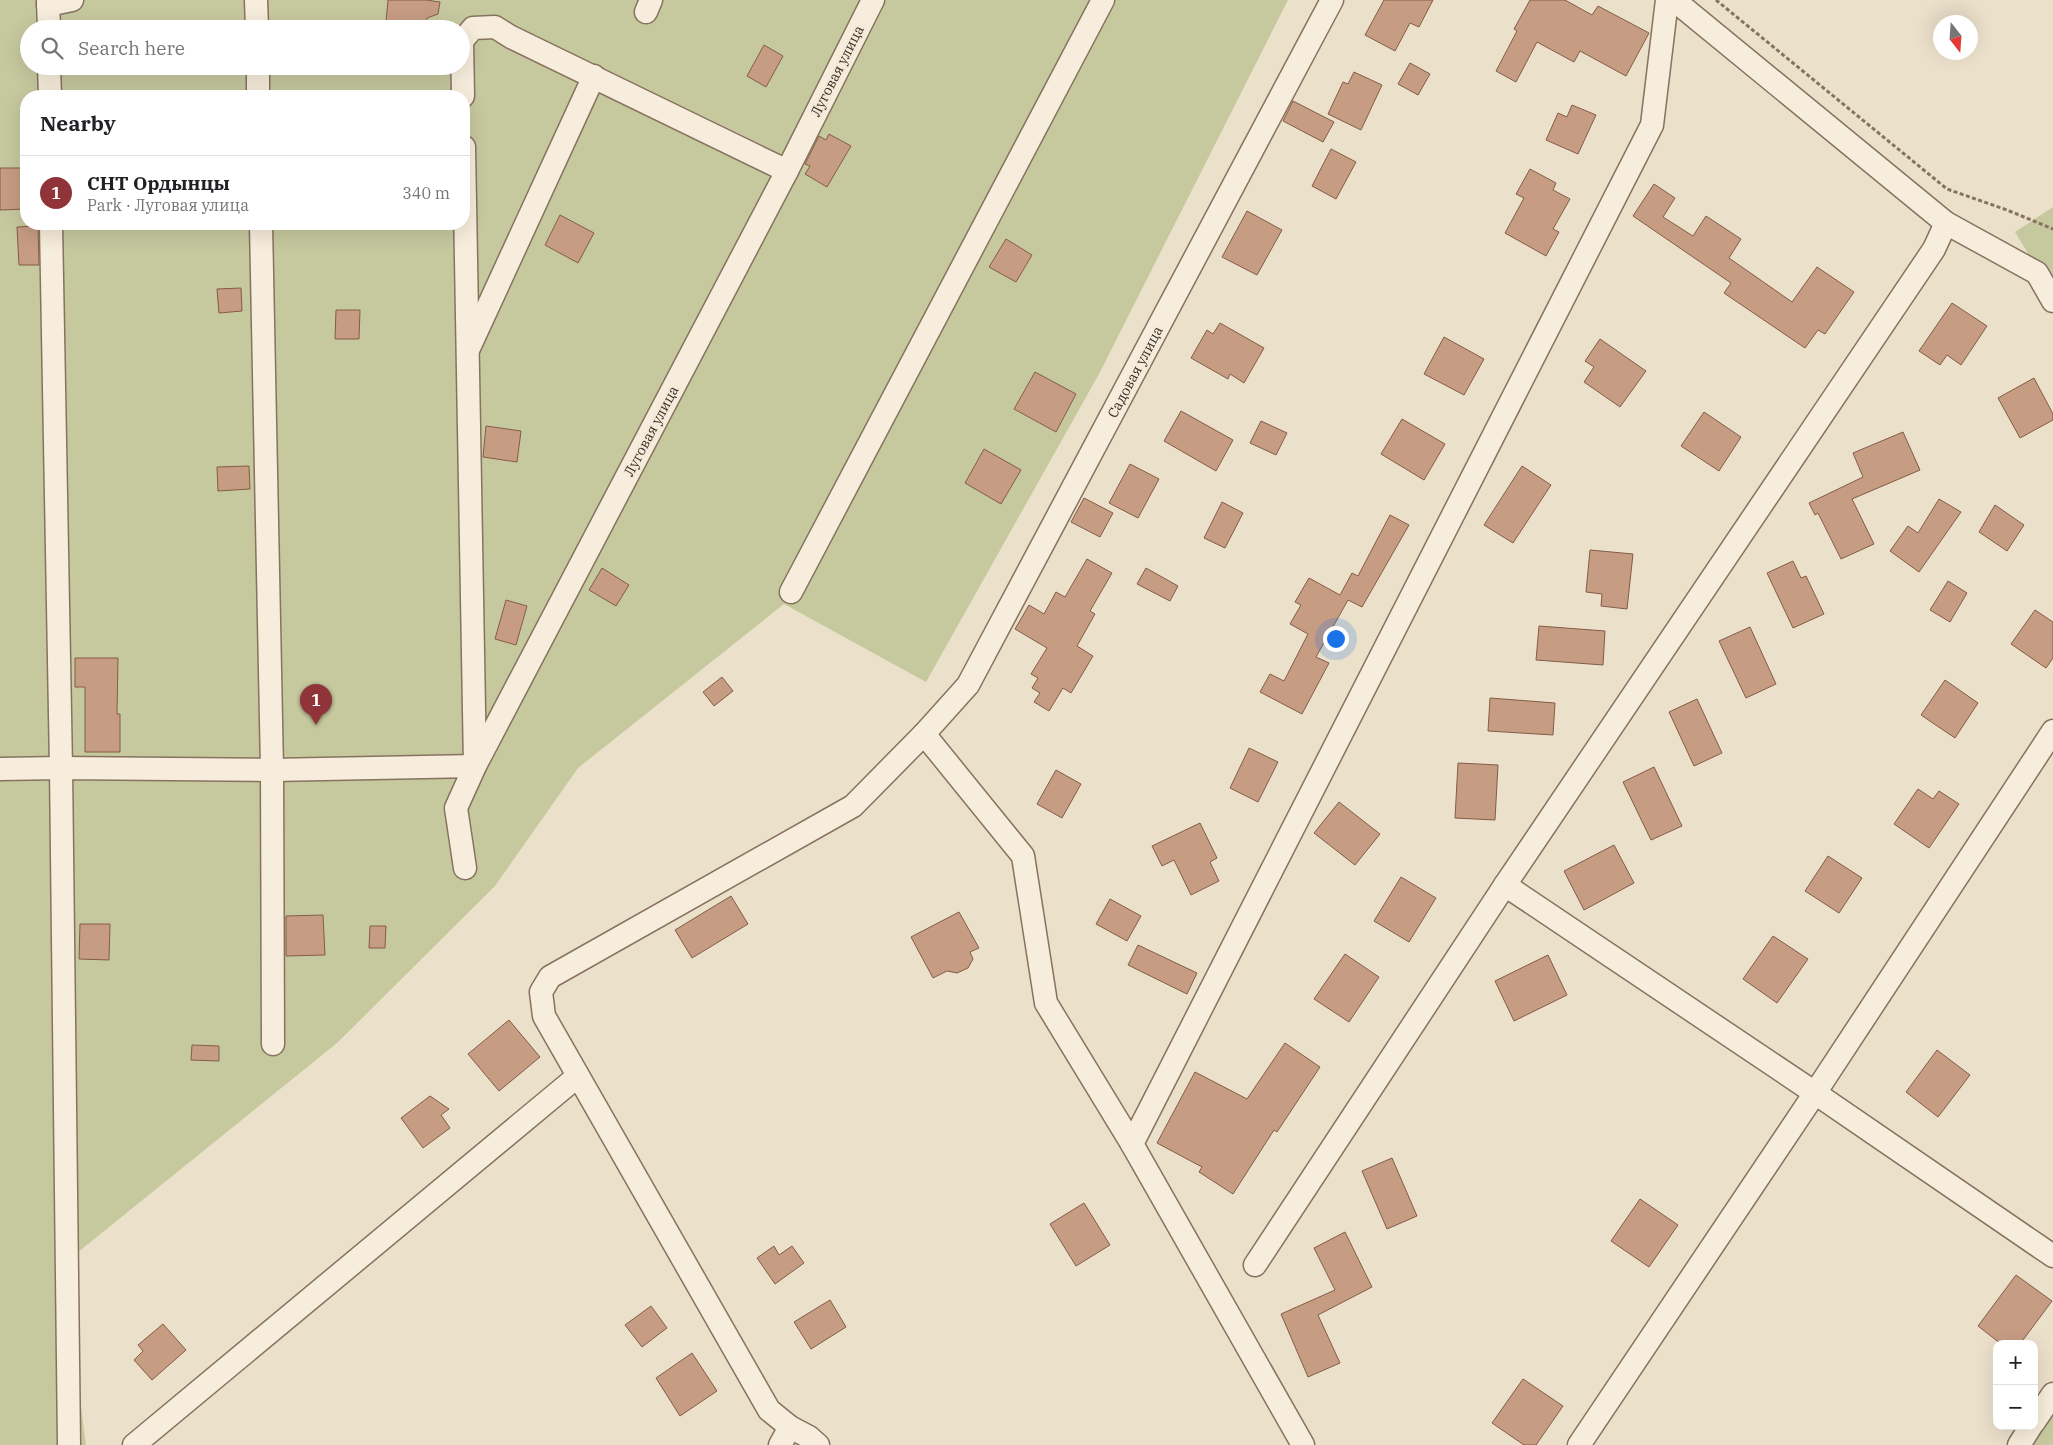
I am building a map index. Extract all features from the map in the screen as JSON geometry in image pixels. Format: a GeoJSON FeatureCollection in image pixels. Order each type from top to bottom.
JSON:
{"type":"FeatureCollection","features":[{"type":"Feature","properties":{"kind":"street"},"geometry":{"type":"LineString","coordinates":[[49,20],[48,2],[72,0]]}},
{"type":"Feature","properties":{"kind":"street"},"geometry":{"type":"LineString","coordinates":[[256,0],[257,20]]}},
{"type":"Feature","properties":{"kind":"street","name":"Луговая улица"},"geometry":{"type":"LineString","coordinates":[[465,868],[456,808],[475,766],[787,171],[873,0]]}},
{"type":"Feature","properties":{"kind":"street"},"geometry":{"type":"LineString","coordinates":[[791,592],[1103,0]]}},
{"type":"Feature","properties":{"kind":"street","name":"Садовая улица"},"geometry":{"type":"LineString","coordinates":[[818,1445],[809,1437],[785,1436],[769,1410],[544,1016],[541,992],[550,977],[853,806],[924,734],[968,685],[1332,0]]}},
{"type":"Feature","properties":{"kind":"street"},"geometry":{"type":"LineString","coordinates":[[1132,1144],[1652,126],[1667,0]]}},
{"type":"Feature","properties":{"kind":"street"},"geometry":{"type":"LineString","coordinates":[[1674,0],[1946,223],[2037,272],[2053,301]]}},
{"type":"Feature","properties":{"kind":"street"},"geometry":{"type":"LineString","coordinates":[[470,31],[472,28],[496,27],[512,37],[787,171]]}},
{"type":"Feature","properties":{"kind":"street"},"geometry":{"type":"LineString","coordinates":[[49,75],[50,90]]}},
{"type":"Feature","properties":{"kind":"street"},"geometry":{"type":"LineString","coordinates":[[258,75],[258,90]]}},
{"type":"Feature","properties":{"kind":"street"},"geometry":{"type":"LineString","coordinates":[[463,75],[463,90]]}},
{"type":"Feature","properties":{"kind":"street"},"geometry":{"type":"LineString","coordinates":[[466,353],[594,76]]}},
{"type":"Feature","properties":{"kind":"street"},"geometry":{"type":"LineString","coordinates":[[1255,1265],[1505,885],[1934,249],[1946,223]]}},
{"type":"Feature","properties":{"kind":"street"},"geometry":{"type":"LineString","coordinates":[[51,230],[61,768],[69,1445]]}},
{"type":"Feature","properties":{"kind":"street"},"geometry":{"type":"LineString","coordinates":[[261,230],[272,770],[273,1044]]}},
{"type":"Feature","properties":{"kind":"street"},"geometry":{"type":"LineString","coordinates":[[0,769],[272,770],[475,766],[465,230]]}},
{"type":"Feature","properties":{"kind":"street"},"geometry":{"type":"LineString","coordinates":[[1580,1445],[1816,1093],[2053,731]]}},
{"type":"Feature","properties":{"kind":"street"},"geometry":{"type":"LineString","coordinates":[[924,734],[1024,856],[1046,1003],[1132,1144],[1303,1445]]}},
{"type":"Feature","properties":{"kind":"street"},"geometry":{"type":"LineString","coordinates":[[1505,885],[1816,1093],[2053,1256]]}},
{"type":"Feature","properties":{"kind":"street"},"geometry":{"type":"LineString","coordinates":[[134,1445],[578,1076]]}},
{"type":"Feature","properties":{"kind":"street"},"geometry":{"type":"LineString","coordinates":[[2038,1416],[2053,1394]]}},
{"type":"Feature","properties":{"kind":"street"},"geometry":{"type":"LineString","coordinates":[[2019,1445],[2028,1430]]}},
{"type":"Feature","properties":{"kind":"path"},"geometry":{"type":"LineString","coordinates":[[1716,0],[1947,189],[2007,210],[2053,229]]}},
{"type":"Feature","properties":{"kind":"green space"},"geometry":{"type":"Polygon","coordinates":[[[0,0],[1288,0],[1099,374],[926,682],[784,604],[578,768],[495,886],[337,1043],[62,1265],[86,1445],[0,1445],[0,0]]]}},
{"type":"Feature","properties":{"kind":"green space"},"geometry":{"type":"Polygon","coordinates":[[[2053,207],[2053,295],[2015,232],[2053,207]]]}},
{"type":"Feature","properties":{"kind":"green space"},"geometry":{"type":"Polygon","coordinates":[[[2053,1408],[2053,1445],[2028,1445],[2053,1408]]]}},
{"type":"Feature","properties":{"kind":"building"},"geometry":{"type":"Polygon","coordinates":[[[388,0],[440,2],[438,14],[427,18],[427,20],[386,20],[388,0]]]}},
{"type":"Feature","properties":{"kind":"building"},"geometry":{"type":"Polygon","coordinates":[[[1384,0],[1433,0],[1419,27],[1410,23],[1395,51],[1365,35],[1384,0]]]}},
{"type":"Feature","properties":{"kind":"building"},"geometry":{"type":"Polygon","coordinates":[[[1530,0],[1565,0],[1592,15],[1598,6],[1649,33],[1626,76],[1580,51],[1574,62],[1537,42],[1516,82],[1496,71],[1517,31],[1514,29],[1530,0]]]}},
{"type":"Feature","properties":{"kind":"building"},"geometry":{"type":"Polygon","coordinates":[[[764,45],[783,56],[766,87],[747,76],[764,45]]]}},
{"type":"Feature","properties":{"kind":"building"},"geometry":{"type":"Polygon","coordinates":[[[1410,63],[1430,74],[1418,95],[1398,84],[1410,63]]]}},
{"type":"Feature","properties":{"kind":"building"},"geometry":{"type":"Polygon","coordinates":[[[1354,72],[1382,85],[1361,130],[1328,114],[1343,82],[1348,84],[1354,72]]]}},
{"type":"Feature","properties":{"kind":"building"},"geometry":{"type":"Polygon","coordinates":[[[1293,101],[1334,122],[1323,142],[1283,121],[1293,101]]]}},
{"type":"Feature","properties":{"kind":"building"},"geometry":{"type":"Polygon","coordinates":[[[1572,105],[1596,115],[1578,154],[1546,140],[1558,113],[1567,117],[1572,105]]]}},
{"type":"Feature","properties":{"kind":"building"},"geometry":{"type":"Polygon","coordinates":[[[829,134],[851,146],[827,187],[805,174],[810,166],[805,164],[819,136],[826,140],[829,134]]]}},
{"type":"Feature","properties":{"kind":"building"},"geometry":{"type":"Polygon","coordinates":[[[1331,149],[1356,162],[1336,199],[1312,186],[1331,149]]]}},
{"type":"Feature","properties":{"kind":"building"},"geometry":{"type":"Polygon","coordinates":[[[0,168],[20,168],[20,209],[0,210],[0,168]]]}},
{"type":"Feature","properties":{"kind":"building"},"geometry":{"type":"Polygon","coordinates":[[[1530,169],[1556,183],[1553,190],[1570,199],[1553,229],[1559,232],[1546,256],[1505,233],[1524,198],[1516,194],[1530,169]]]}},
{"type":"Feature","properties":{"kind":"building"},"geometry":{"type":"Polygon","coordinates":[[[1654,184],[1675,198],[1663,217],[1693,236],[1706,216],[1741,239],[1729,258],[1792,302],[1817,267],[1854,292],[1825,334],[1818,330],[1805,348],[1724,293],[1731,283],[1633,216],[1654,184]]]}},
{"type":"Feature","properties":{"kind":"building"},"geometry":{"type":"Polygon","coordinates":[[[1247,211],[1282,230],[1257,275],[1222,257],[1247,211]]]}},
{"type":"Feature","properties":{"kind":"building"},"geometry":{"type":"Polygon","coordinates":[[[560,215],[594,233],[578,263],[545,245],[560,215]]]}},
{"type":"Feature","properties":{"kind":"building"},"geometry":{"type":"Polygon","coordinates":[[[17,227],[20,227],[20,230],[38,230],[39,265],[19,265],[17,227]]]}},
{"type":"Feature","properties":{"kind":"building"},"geometry":{"type":"Polygon","coordinates":[[[1006,239],[1032,255],[1016,282],[989,267],[1006,239]]]}},
{"type":"Feature","properties":{"kind":"building"},"geometry":{"type":"Polygon","coordinates":[[[241,288],[242,311],[219,313],[217,289],[241,288]]]}},
{"type":"Feature","properties":{"kind":"building"},"geometry":{"type":"Polygon","coordinates":[[[1952,303],[1987,326],[1961,365],[1947,355],[1940,365],[1919,351],[1952,303]]]}},
{"type":"Feature","properties":{"kind":"building"},"geometry":{"type":"Polygon","coordinates":[[[336,310],[360,310],[359,339],[335,339],[336,310]]]}},
{"type":"Feature","properties":{"kind":"building"},"geometry":{"type":"Polygon","coordinates":[[[1220,323],[1264,348],[1244,383],[1230,374],[1228,379],[1191,358],[1207,330],[1213,334],[1220,323]]]}},
{"type":"Feature","properties":{"kind":"building"},"geometry":{"type":"Polygon","coordinates":[[[1444,337],[1484,359],[1464,395],[1424,374],[1444,337]]]}},
{"type":"Feature","properties":{"kind":"building"},"geometry":{"type":"Polygon","coordinates":[[[1600,339],[1646,371],[1620,407],[1584,382],[1594,367],[1585,361],[1600,339]]]}},
{"type":"Feature","properties":{"kind":"building"},"geometry":{"type":"Polygon","coordinates":[[[1035,372],[1076,394],[1056,432],[1014,409],[1035,372]]]}},
{"type":"Feature","properties":{"kind":"building"},"geometry":{"type":"Polygon","coordinates":[[[2034,378],[2053,414],[2053,420],[2020,438],[1998,398],[2034,378]]]}},
{"type":"Feature","properties":{"kind":"building"},"geometry":{"type":"Polygon","coordinates":[[[1181,411],[1233,440],[1216,471],[1164,441],[1181,411]]]}},
{"type":"Feature","properties":{"kind":"building"},"geometry":{"type":"Polygon","coordinates":[[[1704,412],[1741,437],[1719,471],[1681,446],[1704,412]]]}},
{"type":"Feature","properties":{"kind":"building"},"geometry":{"type":"Polygon","coordinates":[[[1402,419],[1445,444],[1424,480],[1381,454],[1402,419]]]}},
{"type":"Feature","properties":{"kind":"building"},"geometry":{"type":"Polygon","coordinates":[[[1261,421],[1287,433],[1276,455],[1250,443],[1261,421]]]}},
{"type":"Feature","properties":{"kind":"building"},"geometry":{"type":"Polygon","coordinates":[[[486,426],[521,431],[517,462],[483,457],[486,426]]]}},
{"type":"Feature","properties":{"kind":"building"},"geometry":{"type":"Polygon","coordinates":[[[1903,432],[1920,470],[1852,499],[1874,544],[1841,559],[1818,513],[1815,515],[1809,503],[1863,477],[1853,453],[1903,432]]]}},
{"type":"Feature","properties":{"kind":"building"},"geometry":{"type":"Polygon","coordinates":[[[984,449],[1021,470],[1001,504],[965,483],[984,449]]]}},
{"type":"Feature","properties":{"kind":"building"},"geometry":{"type":"Polygon","coordinates":[[[1130,464],[1159,479],[1138,518],[1109,503],[1130,464]]]}},
{"type":"Feature","properties":{"kind":"building"},"geometry":{"type":"Polygon","coordinates":[[[249,466],[250,489],[218,491],[217,467],[249,466]]]}},
{"type":"Feature","properties":{"kind":"building"},"geometry":{"type":"Polygon","coordinates":[[[1522,466],[1551,485],[1513,543],[1484,525],[1522,466]]]}},
{"type":"Feature","properties":{"kind":"building"},"geometry":{"type":"Polygon","coordinates":[[[1084,498],[1113,513],[1100,537],[1071,522],[1084,498]]]}},
{"type":"Feature","properties":{"kind":"building"},"geometry":{"type":"Polygon","coordinates":[[[1939,499],[1961,512],[1919,572],[1890,551],[1908,526],[1918,533],[1939,499]]]}},
{"type":"Feature","properties":{"kind":"building"},"geometry":{"type":"Polygon","coordinates":[[[1222,502],[1243,513],[1225,548],[1204,538],[1222,502]]]}},
{"type":"Feature","properties":{"kind":"building"},"geometry":{"type":"Polygon","coordinates":[[[1995,505],[2024,525],[2007,551],[1979,532],[1995,505]]]}},
{"type":"Feature","properties":{"kind":"building"},"geometry":{"type":"Polygon","coordinates":[[[1390,515],[1409,525],[1362,607],[1348,600],[1316,657],[1329,663],[1302,714],[1260,692],[1270,674],[1284,681],[1308,634],[1290,624],[1301,605],[1295,602],[1309,578],[1340,595],[1352,573],[1358,576],[1390,515]]]}},
{"type":"Feature","properties":{"kind":"building"},"geometry":{"type":"Polygon","coordinates":[[[1590,550],[1633,554],[1627,609],[1601,606],[1602,594],[1586,592],[1590,550]]]}},
{"type":"Feature","properties":{"kind":"building"},"geometry":{"type":"Polygon","coordinates":[[[1087,559],[1112,573],[1090,611],[1095,614],[1077,646],[1093,656],[1071,693],[1063,688],[1049,711],[1034,702],[1040,693],[1032,688],[1038,678],[1031,674],[1047,648],[1015,629],[1029,605],[1044,614],[1056,592],[1065,597],[1087,559]]]}},
{"type":"Feature","properties":{"kind":"building"},"geometry":{"type":"Polygon","coordinates":[[[1793,561],[1801,578],[1806,576],[1824,614],[1793,628],[1767,573],[1793,561]]]}},
{"type":"Feature","properties":{"kind":"building"},"geometry":{"type":"Polygon","coordinates":[[[602,568],[629,585],[616,606],[589,590],[602,568]]]}},
{"type":"Feature","properties":{"kind":"building"},"geometry":{"type":"Polygon","coordinates":[[[1146,568],[1178,586],[1170,601],[1137,584],[1146,568]]]}},
{"type":"Feature","properties":{"kind":"building"},"geometry":{"type":"Polygon","coordinates":[[[1948,581],[1967,593],[1950,622],[1930,610],[1948,581]]]}},
{"type":"Feature","properties":{"kind":"building"},"geometry":{"type":"Polygon","coordinates":[[[506,600],[527,606],[516,645],[495,639],[506,600]]]}},
{"type":"Feature","properties":{"kind":"building"},"geometry":{"type":"Polygon","coordinates":[[[2035,610],[2053,622],[2053,658],[2046,668],[2011,644],[2035,610]]]}},
{"type":"Feature","properties":{"kind":"building"},"geometry":{"type":"Polygon","coordinates":[[[1539,626],[1605,631],[1603,665],[1536,660],[1539,626]]]}},
{"type":"Feature","properties":{"kind":"building"},"geometry":{"type":"Polygon","coordinates":[[[1750,627],[1776,684],[1746,698],[1719,641],[1750,627]]]}},
{"type":"Feature","properties":{"kind":"building"},"geometry":{"type":"Polygon","coordinates":[[[75,658],[118,658],[117,714],[120,714],[120,752],[85,752],[85,687],[75,687],[75,658]]]}},
{"type":"Feature","properties":{"kind":"building"},"geometry":{"type":"Polygon","coordinates":[[[722,677],[733,691],[714,706],[703,692],[722,677]]]}},
{"type":"Feature","properties":{"kind":"building"},"geometry":{"type":"Polygon","coordinates":[[[1945,680],[1978,703],[1955,738],[1921,715],[1945,680]]]}},
{"type":"Feature","properties":{"kind":"building"},"geometry":{"type":"Polygon","coordinates":[[[1490,698],[1555,703],[1553,735],[1488,731],[1490,698]]]}},
{"type":"Feature","properties":{"kind":"building"},"geometry":{"type":"Polygon","coordinates":[[[1697,699],[1722,753],[1694,766],[1669,712],[1697,699]]]}},
{"type":"Feature","properties":{"kind":"building"},"geometry":{"type":"Polygon","coordinates":[[[1249,748],[1278,762],[1258,802],[1230,788],[1249,748]]]}},
{"type":"Feature","properties":{"kind":"building"},"geometry":{"type":"Polygon","coordinates":[[[1458,763],[1498,765],[1495,820],[1455,818],[1458,763]]]}},
{"type":"Feature","properties":{"kind":"building"},"geometry":{"type":"Polygon","coordinates":[[[1654,767],[1682,826],[1651,840],[1623,782],[1654,767]]]}},
{"type":"Feature","properties":{"kind":"building"},"geometry":{"type":"Polygon","coordinates":[[[1056,770],[1081,784],[1062,818],[1037,804],[1056,770]]]}},
{"type":"Feature","properties":{"kind":"building"},"geometry":{"type":"Polygon","coordinates":[[[1918,789],[1933,799],[1939,791],[1959,804],[1929,848],[1894,824],[1918,789]]]}},
{"type":"Feature","properties":{"kind":"building"},"geometry":{"type":"Polygon","coordinates":[[[1339,802],[1380,834],[1355,865],[1314,833],[1339,802]]]}},
{"type":"Feature","properties":{"kind":"building"},"geometry":{"type":"Polygon","coordinates":[[[1200,823],[1217,858],[1210,862],[1219,881],[1191,895],[1174,860],[1162,866],[1152,846],[1200,823]]]}},
{"type":"Feature","properties":{"kind":"building"},"geometry":{"type":"Polygon","coordinates":[[[1614,845],[1634,883],[1584,910],[1564,871],[1614,845]]]}},
{"type":"Feature","properties":{"kind":"building"},"geometry":{"type":"Polygon","coordinates":[[[1828,856],[1862,878],[1839,913],[1805,891],[1828,856]]]}},
{"type":"Feature","properties":{"kind":"building"},"geometry":{"type":"Polygon","coordinates":[[[1401,877],[1436,898],[1409,942],[1374,921],[1401,877]]]}},
{"type":"Feature","properties":{"kind":"building"},"geometry":{"type":"Polygon","coordinates":[[[731,896],[748,924],[692,958],[675,930],[731,896]]]}},
{"type":"Feature","properties":{"kind":"building"},"geometry":{"type":"Polygon","coordinates":[[[1110,899],[1141,916],[1127,941],[1096,924],[1110,899]]]}},
{"type":"Feature","properties":{"kind":"building"},"geometry":{"type":"Polygon","coordinates":[[[959,912],[979,948],[970,952],[973,959],[968,968],[957,973],[947,971],[933,978],[911,937],[959,912]]]}},
{"type":"Feature","properties":{"kind":"building"},"geometry":{"type":"Polygon","coordinates":[[[323,915],[325,955],[286,956],[286,916],[323,915]]]}},
{"type":"Feature","properties":{"kind":"building"},"geometry":{"type":"Polygon","coordinates":[[[80,924],[110,924],[109,960],[79,959],[80,924]]]}},
{"type":"Feature","properties":{"kind":"building"},"geometry":{"type":"Polygon","coordinates":[[[370,926],[386,926],[385,948],[369,948],[370,926]]]}},
{"type":"Feature","properties":{"kind":"building"},"geometry":{"type":"Polygon","coordinates":[[[1773,936],[1808,959],[1777,1003],[1743,979],[1773,936]]]}},
{"type":"Feature","properties":{"kind":"building"},"geometry":{"type":"Polygon","coordinates":[[[1138,945],[1197,973],[1187,994],[1128,965],[1138,945]]]}},
{"type":"Feature","properties":{"kind":"building"},"geometry":{"type":"Polygon","coordinates":[[[1345,954],[1379,977],[1349,1022],[1314,999],[1345,954]]]}},
{"type":"Feature","properties":{"kind":"building"},"geometry":{"type":"Polygon","coordinates":[[[1548,955],[1567,995],[1514,1021],[1495,981],[1548,955]]]}},
{"type":"Feature","properties":{"kind":"building"},"geometry":{"type":"Polygon","coordinates":[[[509,1020],[540,1057],[499,1091],[468,1054],[509,1020]]]}},
{"type":"Feature","properties":{"kind":"building"},"geometry":{"type":"Polygon","coordinates":[[[1285,1043],[1320,1067],[1277,1132],[1274,1130],[1233,1194],[1199,1172],[1202,1167],[1157,1143],[1195,1072],[1247,1099],[1285,1043]]]}},
{"type":"Feature","properties":{"kind":"building"},"geometry":{"type":"Polygon","coordinates":[[[192,1045],[219,1046],[219,1061],[191,1060],[192,1045]]]}},
{"type":"Feature","properties":{"kind":"building"},"geometry":{"type":"Polygon","coordinates":[[[1937,1050],[1970,1075],[1938,1117],[1906,1092],[1937,1050]]]}},
{"type":"Feature","properties":{"kind":"building"},"geometry":{"type":"Polygon","coordinates":[[[430,1096],[449,1109],[441,1115],[450,1128],[423,1148],[401,1118],[430,1096]]]}},
{"type":"Feature","properties":{"kind":"building"},"geometry":{"type":"Polygon","coordinates":[[[1392,1158],[1417,1216],[1387,1229],[1362,1171],[1392,1158]]]}},
{"type":"Feature","properties":{"kind":"building"},"geometry":{"type":"Polygon","coordinates":[[[1640,1199],[1678,1225],[1649,1267],[1611,1241],[1640,1199]]]}},
{"type":"Feature","properties":{"kind":"building"},"geometry":{"type":"Polygon","coordinates":[[[1084,1203],[1110,1245],[1076,1266],[1050,1224],[1084,1203]]]}},
{"type":"Feature","properties":{"kind":"building"},"geometry":{"type":"Polygon","coordinates":[[[1345,1232],[1372,1287],[1318,1315],[1340,1363],[1308,1377],[1281,1314],[1335,1290],[1314,1248],[1345,1232]]]}},
{"type":"Feature","properties":{"kind":"building"},"geometry":{"type":"Polygon","coordinates":[[[774,1246],[779,1255],[792,1246],[804,1263],[775,1284],[757,1258],[774,1246]]]}},
{"type":"Feature","properties":{"kind":"building"},"geometry":{"type":"Polygon","coordinates":[[[2016,1275],[2052,1301],[2023,1340],[1996,1340],[1978,1326],[2016,1275]]]}},
{"type":"Feature","properties":{"kind":"building"},"geometry":{"type":"Polygon","coordinates":[[[830,1300],[846,1327],[811,1349],[794,1322],[830,1300]]]}},
{"type":"Feature","properties":{"kind":"building"},"geometry":{"type":"Polygon","coordinates":[[[651,1306],[667,1328],[642,1347],[625,1325],[651,1306]]]}},
{"type":"Feature","properties":{"kind":"building"},"geometry":{"type":"Polygon","coordinates":[[[163,1324],[186,1350],[152,1380],[134,1360],[143,1351],[138,1345],[163,1324]]]}},
{"type":"Feature","properties":{"kind":"building"},"geometry":{"type":"Polygon","coordinates":[[[692,1353],[717,1391],[680,1416],[656,1378],[692,1353]]]}},
{"type":"Feature","properties":{"kind":"building"},"geometry":{"type":"Polygon","coordinates":[[[1523,1379],[1563,1406],[1536,1445],[1524,1445],[1492,1423],[1523,1379]]]}},
{"type":"Feature","properties":{"kind":"place","name":"СНТ Ордынцы"},"geometry":{"type":"Point","coordinates":[316,725]}}]}
